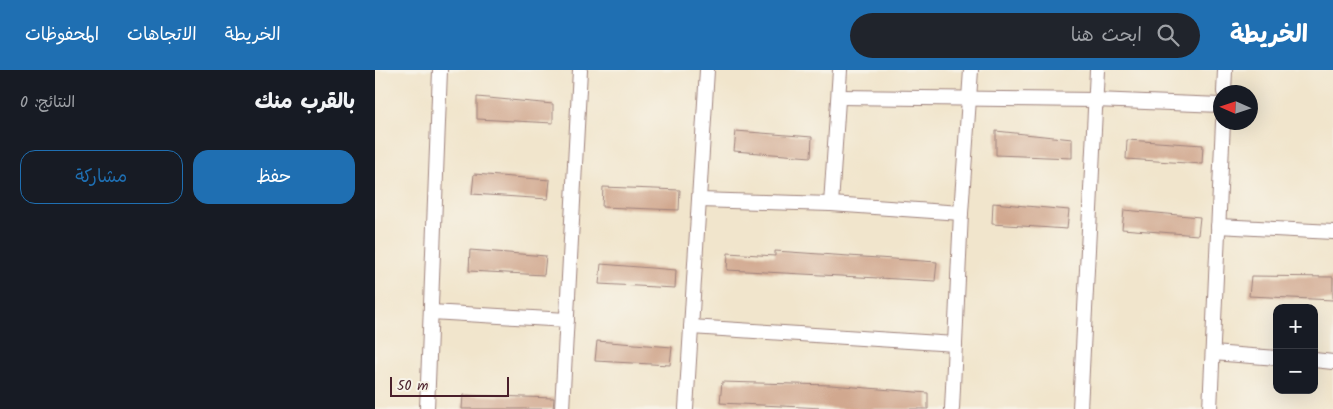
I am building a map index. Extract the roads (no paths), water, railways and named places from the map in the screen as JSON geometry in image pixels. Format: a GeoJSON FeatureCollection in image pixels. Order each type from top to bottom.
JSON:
{"type":"FeatureCollection","features":[{"type":"Feature","properties":{"kind":"street"},"geometry":{"type":"LineString","coordinates":[[427,409],[440,70]]}},
{"type":"Feature","properties":{"kind":"street"},"geometry":{"type":"LineString","coordinates":[[562,409],[580,70]]}},
{"type":"Feature","properties":{"kind":"street"},"geometry":{"type":"LineString","coordinates":[[686,409],[707,70]]}},
{"type":"Feature","properties":{"kind":"street"},"geometry":{"type":"LineString","coordinates":[[831,204],[840,70]]}},
{"type":"Feature","properties":{"kind":"street"},"geometry":{"type":"LineString","coordinates":[[951,409],[961,213],[971,70]]}},
{"type":"Feature","properties":{"kind":"street"},"geometry":{"type":"LineString","coordinates":[[1080,409],[1097,70]]}},
{"type":"Feature","properties":{"kind":"street"},"geometry":{"type":"LineString","coordinates":[[1224,85],[1225,70]]}},
{"type":"Feature","properties":{"kind":"street"},"geometry":{"type":"LineString","coordinates":[[839,97],[1095,100],[1213,105]]}},
{"type":"Feature","properties":{"kind":"street"},"geometry":{"type":"LineString","coordinates":[[1210,409],[1223,130]]}},
{"type":"Feature","properties":{"kind":"street"},"geometry":{"type":"LineString","coordinates":[[699,200],[831,204],[961,213]]}},
{"type":"Feature","properties":{"kind":"street"},"geometry":{"type":"LineString","coordinates":[[1218,226],[1333,232]]}},
{"type":"Feature","properties":{"kind":"street"},"geometry":{"type":"LineString","coordinates":[[431,312],[567,320]]}},
{"type":"Feature","properties":{"kind":"street"},"geometry":{"type":"LineString","coordinates":[[691,327],[955,344]]}},
{"type":"Feature","properties":{"kind":"street"},"geometry":{"type":"LineString","coordinates":[[1213,353],[1273,358]]}},
{"type":"Feature","properties":{"kind":"street"},"geometry":{"type":"LineString","coordinates":[[1318,360],[1333,362]]}}]}
